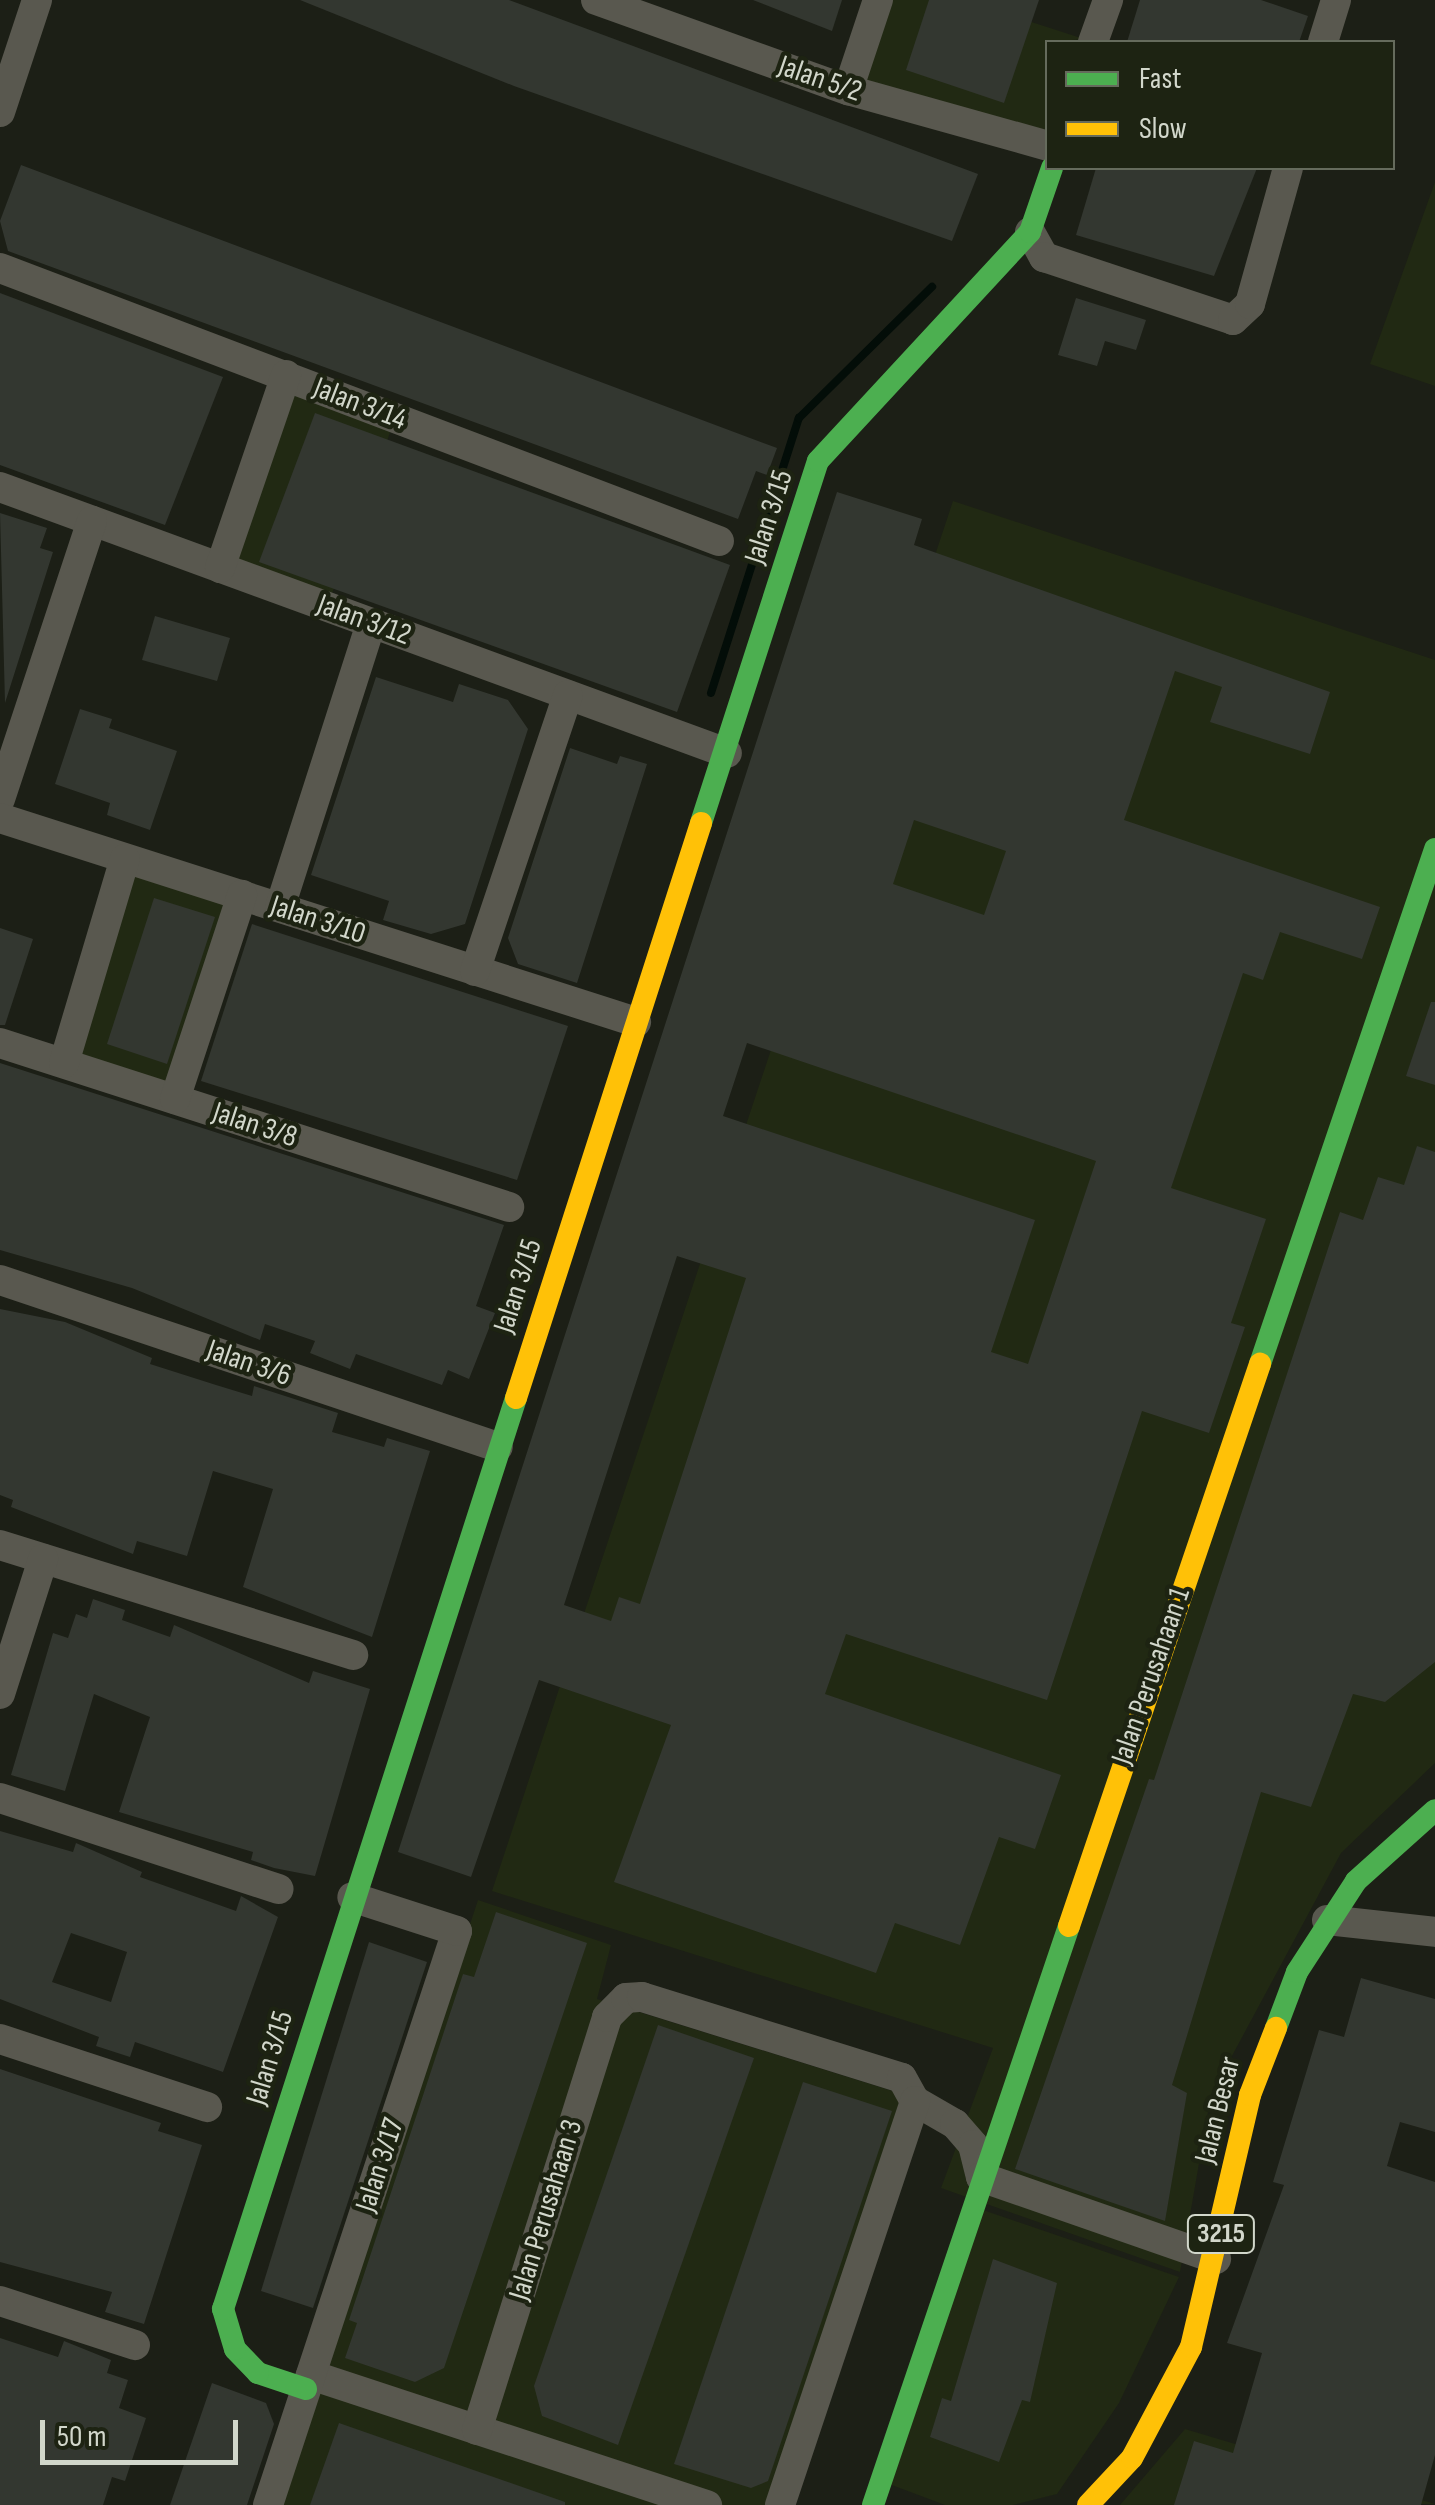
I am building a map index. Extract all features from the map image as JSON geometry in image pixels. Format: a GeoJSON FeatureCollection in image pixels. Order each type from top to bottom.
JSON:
{"type":"FeatureCollection","features":[{"type":"Feature","properties":{"kind":"street"},"geometry":{"type":"LineString","coordinates":[[0,112],[37,0]]}},
{"type":"Feature","properties":{"kind":"street","name":"Jalan 5/2"},"geometry":{"type":"LineString","coordinates":[[596,0],[654,10],[848,90],[1045,145]]}},
{"type":"Feature","properties":{"kind":"street"},"geometry":{"type":"LineString","coordinates":[[848,90],[878,0]]}},
{"type":"Feature","properties":{"kind":"street"},"geometry":{"type":"LineString","coordinates":[[1094,40],[1108,0]]}},
{"type":"Feature","properties":{"kind":"street"},"geometry":{"type":"LineString","coordinates":[[1324,40],[1336,0]]}},
{"type":"Feature","properties":{"kind":"street"},"geometry":{"type":"LineString","coordinates":[[1051,170],[1030,232],[1044,257],[1233,320],[1250,304],[1287,170]]}},
{"type":"Feature","properties":{"kind":"street","name":"Jalan 3/15"},"geometry":{"type":"LineString","coordinates":[[308,2382],[258,2373],[235,2349],[223,2309],[498,1447],[728,753],[818,460],[1030,232]]}},
{"type":"Feature","properties":{"kind":"street","name":"Jalan 3/14"},"geometry":{"type":"LineString","coordinates":[[0,268],[718,541]]}},
{"type":"Feature","properties":{"kind":"street"},"geometry":{"type":"LineString","coordinates":[[220,568],[286,375]]}},
{"type":"Feature","properties":{"kind":"street","name":"Jalan 3/12"},"geometry":{"type":"LineString","coordinates":[[0,487],[728,753]]}},
{"type":"Feature","properties":{"kind":"street"},"geometry":{"type":"LineString","coordinates":[[0,799],[92,521]]}},
{"type":"Feature","properties":{"kind":"street"},"geometry":{"type":"LineString","coordinates":[[280,906],[370,623]]}},
{"type":"Feature","properties":{"kind":"street"},"geometry":{"type":"LineString","coordinates":[[475,971],[568,695]]}},
{"type":"Feature","properties":{"kind":"street","name":"Jalan 3/10"},"geometry":{"type":"LineString","coordinates":[[0,818],[636,1022]]}},
{"type":"Feature","properties":{"kind":"street","name":"Jalan Perusahaan 1"},"geometry":{"type":"LineString","coordinates":[[873,2505],[980,2177],[1435,849]]}},
{"type":"Feature","properties":{"kind":"street"},"geometry":{"type":"LineString","coordinates":[[64,1063],[126,859]]}},
{"type":"Feature","properties":{"kind":"street"},"geometry":{"type":"LineString","coordinates":[[175,1099],[242,896]]}},
{"type":"Feature","properties":{"kind":"street","name":"Jalan 3/8"},"geometry":{"type":"LineString","coordinates":[[0,1043],[509,1207]]}},
{"type":"Feature","properties":{"kind":"street","name":"Jalan 3/6"},"geometry":{"type":"LineString","coordinates":[[0,1280],[498,1447]]}},
{"type":"Feature","properties":{"kind":"street"},"geometry":{"type":"LineString","coordinates":[[0,1545],[354,1654]]}},
{"type":"Feature","properties":{"kind":"street"},"geometry":{"type":"LineString","coordinates":[[0,1694],[43,1559]]}},
{"type":"Feature","properties":{"kind":"street"},"geometry":{"type":"LineString","coordinates":[[0,1798],[278,1890]]}},
{"type":"Feature","properties":{"kind":"street","name":"Jalan Besar"},"geometry":{"type":"LineString","coordinates":[[1088,2505],[1132,2458],[1159,2416],[1191,2346],[1216,2259],[1262,2053],[1327,1920],[1356,1881],[1435,1810]]}},
{"type":"Feature","properties":{"kind":"street","name":"Jalan 3/17"},"geometry":{"type":"LineString","coordinates":[[268,2505],[458,1931],[352,1897]]}},
{"type":"Feature","properties":{"kind":"street"},"geometry":{"type":"LineString","coordinates":[[1327,1920],[1435,1932]]}},
{"type":"Feature","properties":{"kind":"street","name":"Jalan Perusahaan 3"},"geometry":{"type":"LineString","coordinates":[[477,2430],[607,2017],[626,1998],[642,1997],[902,2078],[915,2102]]}},
{"type":"Feature","properties":{"kind":"street"},"geometry":{"type":"LineString","coordinates":[[0,2039],[207,2107]]}},
{"type":"Feature","properties":{"kind":"street"},"geometry":{"type":"LineString","coordinates":[[780,2505],[915,2102],[954,2124],[973,2145],[980,2177],[1216,2259]]}},
{"type":"Feature","properties":{"kind":"street"},"geometry":{"type":"LineString","coordinates":[[0,2301],[135,2346]]}},
{"type":"Feature","properties":{"kind":"street"},"geometry":{"type":"LineString","coordinates":[[308,2382],[477,2430],[707,2505]]}},
{"type":"Feature","properties":{"kind":"shaded area"},"geometry":{"type":"Polygon","coordinates":[[[889,0],[963,0],[1084,39],[1045,40],[1045,135],[861,82],[889,0]]]}},
{"type":"Feature","properties":{"kind":"shaded area"},"geometry":{"type":"Polygon","coordinates":[[[1435,182],[1435,386],[1370,364],[1435,182]]]}},
{"type":"Feature","properties":{"kind":"shaded area"},"geometry":{"type":"Polygon","coordinates":[[[291,389],[392,427],[330,599],[231,562],[291,389]]]}},
{"type":"Feature","properties":{"kind":"shaded area"},"geometry":{"type":"Polygon","coordinates":[[[953,501],[1435,660],[1435,1763],[1341,1853],[1211,2095],[1180,2272],[941,2188],[993,2048],[492,1891],[953,501]]]}},
{"type":"Feature","properties":{"kind":"shaded area"},"geometry":{"type":"Polygon","coordinates":[[[132,872],[230,903],[169,1088],[77,1059],[132,872]]]}},
{"type":"Feature","properties":{"kind":"shaded area"},"geometry":{"type":"Polygon","coordinates":[[[478,1900],[611,1945],[597,1999],[899,2093],[903,2104],[769,2505],[279,2505],[478,1900]]]}},
{"type":"Feature","properties":{"kind":"shaded area"},"geometry":{"type":"Polygon","coordinates":[[[980,2209],[1179,2277],[1119,2403],[1057,2494],[1013,2505],[945,2505],[889,2484],[980,2209]]]}},
{"type":"Feature","properties":{"kind":"shaded area"},"geometry":{"type":"Polygon","coordinates":[[[1185,2429],[1435,2504],[1120,2505],[1185,2429]]]}},
{"type":"Feature","properties":{"kind":"building"},"geometry":{"type":"Polygon","coordinates":[[[300,0],[509,0],[978,174],[952,241],[514,86],[300,0]]]}},
{"type":"Feature","properties":{"kind":"building"},"geometry":{"type":"Polygon","coordinates":[[[753,0],[842,0],[832,31],[753,0]]]}},
{"type":"Feature","properties":{"kind":"building"},"geometry":{"type":"Polygon","coordinates":[[[929,0],[1039,0],[1004,103],[906,70],[929,0]]]}},
{"type":"Feature","properties":{"kind":"building"},"geometry":{"type":"Polygon","coordinates":[[[1140,0],[1261,0],[1308,16],[1300,40],[1128,40],[1140,0]]]}},
{"type":"Feature","properties":{"kind":"building"},"geometry":{"type":"Polygon","coordinates":[[[21,165],[777,448],[767,475],[756,471],[738,519],[8,251],[0,221],[21,165]]]}},
{"type":"Feature","properties":{"kind":"building"},"geometry":{"type":"Polygon","coordinates":[[[1095,170],[1256,170],[1214,276],[1076,235],[1095,170]]]}},
{"type":"Feature","properties":{"kind":"building"},"geometry":{"type":"Polygon","coordinates":[[[0,293],[223,377],[165,525],[0,465],[0,293]]]}},
{"type":"Feature","properties":{"kind":"building"},"geometry":{"type":"Polygon","coordinates":[[[1076,298],[1146,320],[1136,350],[1105,341],[1097,366],[1058,355],[1076,298]]]}},
{"type":"Feature","properties":{"kind":"building"},"geometry":{"type":"Polygon","coordinates":[[[315,413],[730,565],[677,712],[259,562],[315,413]]]}},
{"type":"Feature","properties":{"kind":"building"},"geometry":{"type":"Polygon","coordinates":[[[837,492],[922,519],[914,545],[1330,692],[1310,754],[1210,722],[1222,687],[1175,671],[1124,820],[1380,907],[1362,959],[1280,932],[1263,980],[1243,973],[1171,1188],[1266,1219],[1231,1323],[1245,1327],[1209,1433],[1142,1411],[1047,1700],[846,1634],[825,1694],[1061,1775],[1035,1849],[999,1837],[960,1945],[895,1923],[876,1973],[614,1882],[671,1725],[539,1680],[471,1877],[398,1852],[837,492]],[[914,820],[893,884],[984,915],[1006,851],[914,820]],[[747,1043],[723,1116],[1035,1220],[991,1352],[1028,1364],[1096,1161],[747,1043]],[[677,1256],[564,1605],[611,1621],[619,1597],[640,1604],[746,1278],[677,1256]]]}},
{"type":"Feature","properties":{"kind":"building"},"geometry":{"type":"Polygon","coordinates":[[[0,513],[47,528],[40,548],[53,552],[5,703],[0,513]]]}},
{"type":"Feature","properties":{"kind":"building"},"geometry":{"type":"Polygon","coordinates":[[[155,616],[230,638],[217,681],[142,660],[155,616]]]}},
{"type":"Feature","properties":{"kind":"building"},"geometry":{"type":"Polygon","coordinates":[[[376,677],[453,702],[459,684],[508,700],[528,729],[465,924],[431,934],[383,920],[389,901],[311,875],[376,677]]]}},
{"type":"Feature","properties":{"kind":"building"},"geometry":{"type":"Polygon","coordinates":[[[80,709],[112,719],[109,728],[177,751],[150,830],[107,815],[110,803],[55,784],[80,709]]]}},
{"type":"Feature","properties":{"kind":"building"},"geometry":{"type":"Polygon","coordinates":[[[570,748],[617,764],[620,756],[647,764],[577,983],[518,964],[508,938],[570,748]]]}},
{"type":"Feature","properties":{"kind":"building"},"geometry":{"type":"Polygon","coordinates":[[[154,898],[215,917],[167,1064],[107,1044],[154,898]]]}},
{"type":"Feature","properties":{"kind":"building"},"geometry":{"type":"Polygon","coordinates":[[[252,924],[568,1026],[517,1180],[201,1081],[252,924]]]}},
{"type":"Feature","properties":{"kind":"building"},"geometry":{"type":"Polygon","coordinates":[[[0,928],[33,939],[5,1025],[0,1025],[0,928]]]}},
{"type":"Feature","properties":{"kind":"building"},"geometry":{"type":"Polygon","coordinates":[[[1431,1002],[1435,1002],[1435,1085],[1406,1076],[1431,1002]]]}},
{"type":"Feature","properties":{"kind":"building"},"geometry":{"type":"Polygon","coordinates":[[[0,1063],[504,1225],[476,1306],[495,1313],[469,1379],[448,1370],[442,1385],[356,1354],[350,1369],[310,1353],[315,1341],[265,1324],[260,1340],[132,1288],[0,1250],[0,1063]]]}},
{"type":"Feature","properties":{"kind":"building"},"geometry":{"type":"Polygon","coordinates":[[[1417,1146],[1435,1152],[1435,1662],[1385,1702],[1353,1694],[1311,1807],[1261,1792],[1172,2085],[1187,2093],[1165,2221],[1015,2169],[1149,1779],[1154,1780],[1340,1212],[1363,1220],[1378,1177],[1404,1185],[1417,1146]]]}},
{"type":"Feature","properties":{"kind":"building"},"geometry":{"type":"Polygon","coordinates":[[[0,1309],[65,1322],[152,1358],[150,1364],[216,1385],[252,1396],[254,1386],[338,1413],[332,1432],[384,1447],[387,1438],[430,1451],[372,1637],[243,1587],[273,1489],[213,1471],[187,1556],[137,1541],[133,1554],[11,1507],[13,1500],[0,1495],[0,1309]]]}},
{"type":"Feature","properties":{"kind":"building"},"geometry":{"type":"Polygon","coordinates":[[[93,1599],[125,1610],[122,1620],[170,1637],[174,1625],[309,1683],[313,1671],[370,1689],[315,1876],[274,1868],[251,1860],[253,1852],[119,1812],[150,1717],[94,1694],[65,1791],[11,1775],[53,1633],[68,1638],[76,1614],[87,1618],[93,1599]]]}},
{"type":"Feature","properties":{"kind":"building"},"geometry":{"type":"Polygon","coordinates":[[[0,1831],[73,1852],[76,1843],[142,1872],[140,1877],[236,1911],[241,1896],[278,1917],[223,2072],[135,2042],[130,2057],[96,2046],[99,2037],[0,1999],[0,1831]],[[71,1933],[52,1982],[111,2002],[127,1952],[71,1933]]]}},
{"type":"Feature","properties":{"kind":"building"},"geometry":{"type":"Polygon","coordinates":[[[496,1912],[587,1943],[444,2368],[415,2382],[345,2358],[357,2323],[349,2320],[463,1974],[474,1977],[496,1912]]]}},
{"type":"Feature","properties":{"kind":"building"},"geometry":{"type":"Polygon","coordinates":[[[369,1942],[427,1962],[313,2308],[261,2291],[369,1942]]]}},
{"type":"Feature","properties":{"kind":"building"},"geometry":{"type":"Polygon","coordinates":[[[1361,1978],[1435,1999],[1435,2132],[1400,2122],[1387,2166],[1435,2182],[1435,2455],[1421,2505],[1174,2505],[1194,2441],[1233,2453],[1262,2353],[1227,2343],[1284,2185],[1273,2182],[1319,2030],[1344,2037],[1361,1978]]]}},
{"type":"Feature","properties":{"kind":"building"},"geometry":{"type":"Polygon","coordinates":[[[658,2025],[754,2058],[618,2445],[542,2416],[534,2386],[658,2025]]]}},
{"type":"Feature","properties":{"kind":"building"},"geometry":{"type":"Polygon","coordinates":[[[0,2069],[161,2123],[158,2131],[202,2145],[144,2324],[105,2312],[112,2292],[0,2262],[0,2069]]]}},
{"type":"Feature","properties":{"kind":"building"},"geometry":{"type":"Polygon","coordinates":[[[803,2082],[892,2111],[768,2481],[751,2488],[674,2464],[803,2082]]]}},
{"type":"Feature","properties":{"kind":"building"},"geometry":{"type":"Polygon","coordinates":[[[993,2259],[1057,2283],[1030,2402],[1022,2400],[999,2462],[930,2437],[942,2398],[951,2401],[993,2259]]]}},
{"type":"Feature","properties":{"kind":"building"},"geometry":{"type":"Polygon","coordinates":[[[0,2338],[58,2357],[64,2341],[111,2360],[107,2373],[128,2380],[119,2408],[146,2418],[125,2481],[112,2477],[103,2505],[0,2505],[0,2338]]]}},
{"type":"Feature","properties":{"kind":"building"},"geometry":{"type":"Polygon","coordinates":[[[212,2383],[266,2403],[274,2424],[247,2505],[170,2505],[212,2383]]]}},
{"type":"Feature","properties":{"kind":"building"},"geometry":{"type":"Polygon","coordinates":[[[339,2423],[565,2502],[565,2505],[310,2505],[339,2423]]]}},
{"type":"Feature","properties":{"kind":"waterway"},"geometry":{"type":"LineString","coordinates":[[711,693],[799,418],[932,287]]}},
{"type":"Feature","properties":{"kind":"traffic: fast"},"geometry":{"type":"LineString","coordinates":[[701,823],[818,461],[1030,232],[1051,170]]}},
{"type":"Feature","properties":{"kind":"traffic: fast"},"geometry":{"type":"LineString","coordinates":[[1260,1364],[1435,849]]}},
{"type":"Feature","properties":{"kind":"traffic: fast"},"geometry":{"type":"LineString","coordinates":[[306,2389],[258,2373],[235,2349],[223,2309],[516,1398]]}},
{"type":"Feature","properties":{"kind":"traffic: fast"},"geometry":{"type":"LineString","coordinates":[[1276,2028],[1297,1972],[1356,1881],[1435,1810]]}},
{"type":"Feature","properties":{"kind":"traffic: fast"},"geometry":{"type":"LineString","coordinates":[[873,2505],[1069,1926]]}},
{"type":"Feature","properties":{"kind":"traffic: slow"},"geometry":{"type":"LineString","coordinates":[[516,1398],[701,823]]}},
{"type":"Feature","properties":{"kind":"traffic: slow"},"geometry":{"type":"LineString","coordinates":[[1069,1926],[1260,1364]]}},
{"type":"Feature","properties":{"kind":"traffic: slow"},"geometry":{"type":"LineString","coordinates":[[1088,2505],[1132,2458],[1191,2347],[1250,2095],[1276,2028]]}}]}
